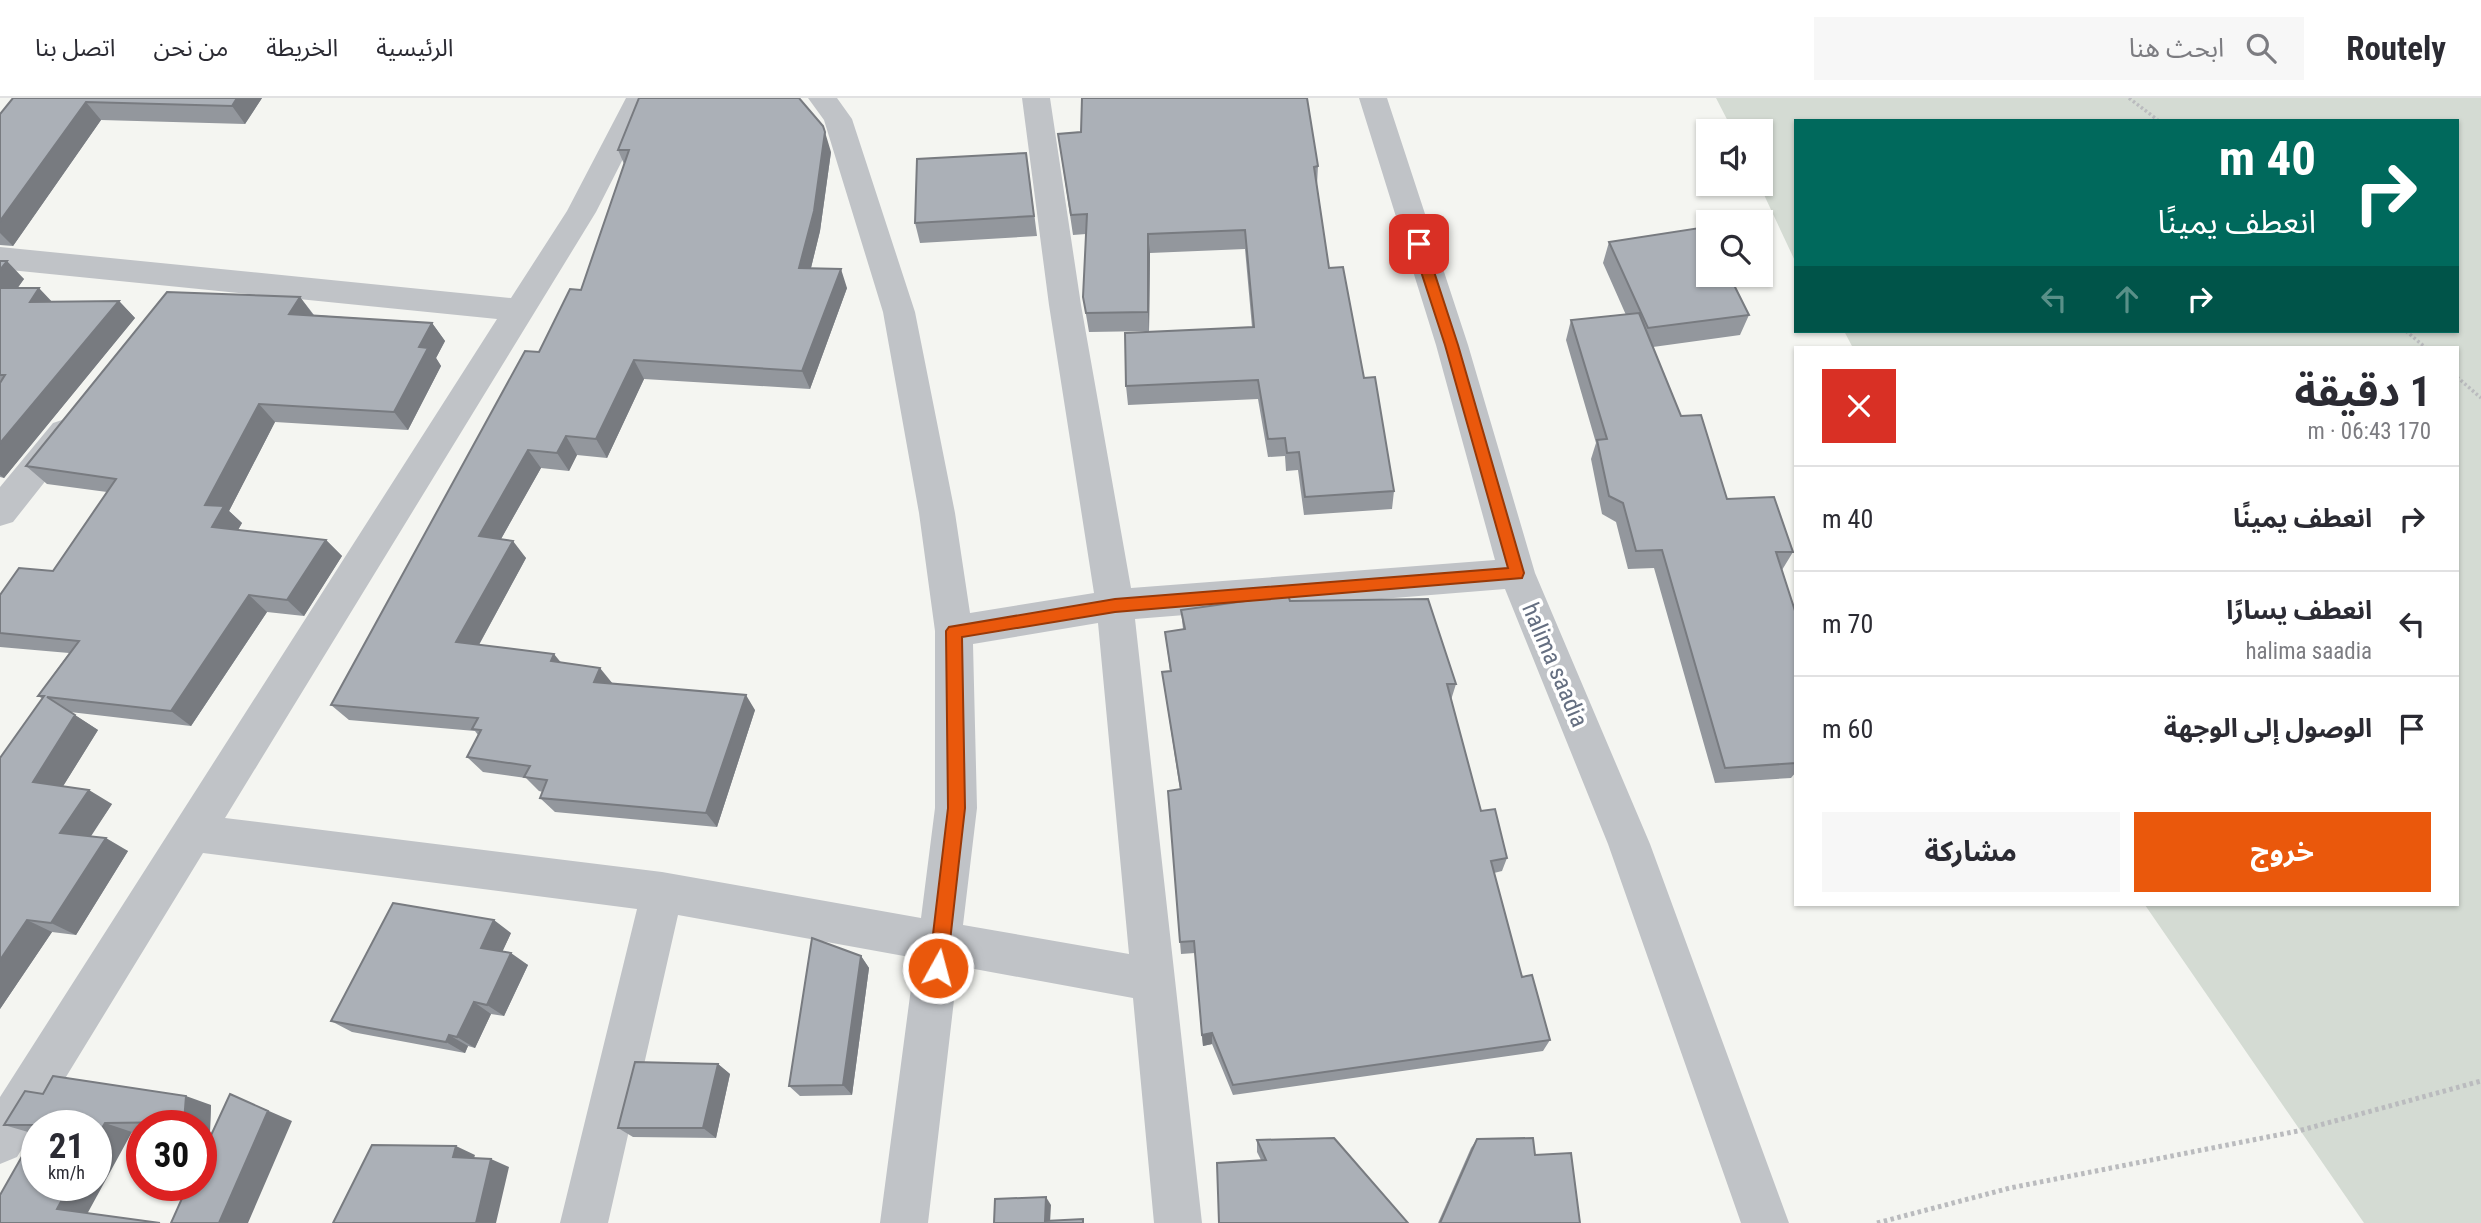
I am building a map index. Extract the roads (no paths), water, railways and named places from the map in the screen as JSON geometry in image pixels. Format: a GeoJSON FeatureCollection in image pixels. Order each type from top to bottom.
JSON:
{"type":"FeatureCollection","features":[{"type":"Feature","properties":{"kind":"street"},"geometry":{"type":"LineString","coordinates":[[0,1140],[581,212],[640,98]]}},
{"type":"Feature","properties":{"kind":"street"},"geometry":{"type":"LineString","coordinates":[[822,98],[838,119],[899,312],[937,513],[954,631],[956,808],[904,1223]]}},
{"type":"Feature","properties":{"kind":"street"},"geometry":{"type":"LineString","coordinates":[[1037,98],[1036,110],[1065,305],[1115,605],[1178,1223]]}},
{"type":"Feature","properties":{"kind":"street","name":"halima saadia"},"geometry":{"type":"LineString","coordinates":[[1373,98],[1451,345],[1517,573],[1629,844],[1765,1223]]}},
{"type":"Feature","properties":{"kind":"street"},"geometry":{"type":"LineString","coordinates":[[0,258],[520,310]]}},
{"type":"Feature","properties":{"kind":"street"},"geometry":{"type":"LineString","coordinates":[[163,310],[189,278]]}},
{"type":"Feature","properties":{"kind":"street"},"geometry":{"type":"LineString","coordinates":[[0,512],[86,405]]}},
{"type":"Feature","properties":{"kind":"street"},"geometry":{"type":"LineString","coordinates":[[954,631],[1115,605],[1517,573]]}},
{"type":"Feature","properties":{"kind":"street"},"geometry":{"type":"LineString","coordinates":[[194,833],[662,892],[1153,980]]}},
{"type":"Feature","properties":{"kind":"street"},"geometry":{"type":"LineString","coordinates":[[584,1223],[662,892]]}}]}
